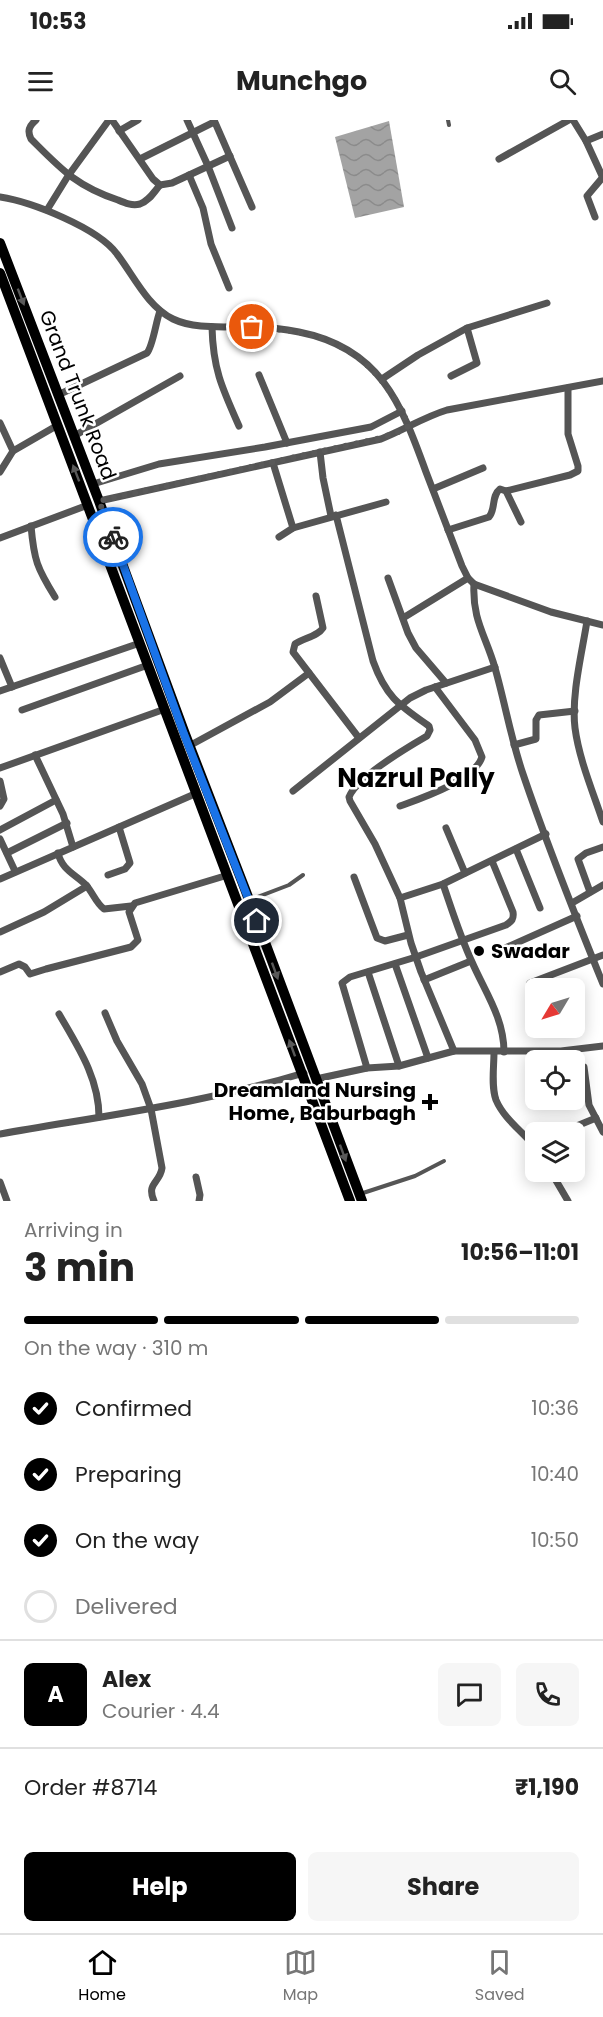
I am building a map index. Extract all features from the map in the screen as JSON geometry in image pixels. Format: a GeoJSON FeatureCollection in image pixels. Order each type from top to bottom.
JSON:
{"type":"FeatureCollection","features":[{"type":"Feature","properties":{"kind":"main road","name":"Grand Trunk Road"},"geometry":{"type":"LineString","coordinates":[[0,243],[93,484],[189,746],[314,1074],[357,1199]]}},
{"type":"Feature","properties":{"kind":"main road","name":"Grand Trunk Road"},"geometry":{"type":"LineString","coordinates":[[0,273],[301,1074],[357,1199]]}},
{"type":"Feature","properties":{"kind":"street"},"geometry":{"type":"LineString","coordinates":[[36,120],[29,129],[28,135],[31,139],[68,176],[89,189],[131,205],[146,201],[160,185]]}},
{"type":"Feature","properties":{"kind":"street"},"geometry":{"type":"LineString","coordinates":[[46,210],[68,176],[111,120],[153,179],[160,185],[166,185],[230,156]]}},
{"type":"Feature","properties":{"kind":"street"},"geometry":{"type":"LineString","coordinates":[[119,131],[138,120]]}},
{"type":"Feature","properties":{"kind":"street"},"geometry":{"type":"LineString","coordinates":[[187,120],[232,228]]}},
{"type":"Feature","properties":{"kind":"street"},"geometry":{"type":"LineString","coordinates":[[499,159],[571,120],[586,141],[603,178],[587,196],[595,217]]}},
{"type":"Feature","properties":{"kind":"street"},"geometry":{"type":"LineString","coordinates":[[140,159],[214,121],[252,207]]}},
{"type":"Feature","properties":{"kind":"street"},"geometry":{"type":"LineString","coordinates":[[586,141],[603,134]]}},
{"type":"Feature","properties":{"kind":"street"},"geometry":{"type":"LineString","coordinates":[[189,175],[203,208],[211,243],[229,288]]}},
{"type":"Feature","properties":{"kind":"street"},"geometry":{"type":"LineString","coordinates":[[0,197],[46,210],[105,242],[116,252],[140,288],[160,310],[173,319],[188,324],[212,327],[252,327],[300,332],[337,344],[364,361],[382,380],[402,411],[468,578],[474,584],[551,612],[603,625]]}},
{"type":"Feature","properties":{"kind":"street"},"geometry":{"type":"LineString","coordinates":[[382,380],[427,349],[467,328],[547,303]]}},
{"type":"Feature","properties":{"kind":"street"},"geometry":{"type":"LineString","coordinates":[[58,395],[147,353],[152,345],[153,329],[160,310]]}},
{"type":"Feature","properties":{"kind":"street"},"geometry":{"type":"LineString","coordinates":[[212,327],[214,362],[239,426]]}},
{"type":"Feature","properties":{"kind":"street"},"geometry":{"type":"LineString","coordinates":[[451,376],[477,363],[467,328]]}},
{"type":"Feature","properties":{"kind":"street"},"geometry":{"type":"LineString","coordinates":[[259,375],[287,443]]}},
{"type":"Feature","properties":{"kind":"street"},"geometry":{"type":"LineString","coordinates":[[74,436],[180,376]]}},
{"type":"Feature","properties":{"kind":"street"},"geometry":{"type":"LineString","coordinates":[[99,501],[381,438],[398,432],[429,415],[447,410],[603,381]]}},
{"type":"Feature","properties":{"kind":"street"},"geometry":{"type":"LineString","coordinates":[[448,530],[489,518],[497,491],[570,475],[578,471],[566,423],[568,388]]}},
{"type":"Feature","properties":{"kind":"street"},"geometry":{"type":"LineString","coordinates":[[93,484],[159,464],[371,427],[402,411]]}},
{"type":"Feature","properties":{"kind":"street"},"geometry":{"type":"LineString","coordinates":[[0,423],[13,451]]}},
{"type":"Feature","properties":{"kind":"street"},"geometry":{"type":"LineString","coordinates":[[0,472],[13,451],[58,425]]}},
{"type":"Feature","properties":{"kind":"street"},"geometry":{"type":"LineString","coordinates":[[320,452],[323,478],[373,661],[387,692],[400,706],[429,726],[430,733],[377,769],[351,792],[349,797],[400,898],[408,935],[424,981],[454,1051]]}},
{"type":"Feature","properties":{"kind":"street"},"geometry":{"type":"LineString","coordinates":[[273,463],[293,528]]}},
{"type":"Feature","properties":{"kind":"street"},"geometry":{"type":"LineString","coordinates":[[433,489],[483,468]]}},
{"type":"Feature","properties":{"kind":"street"},"geometry":{"type":"LineString","coordinates":[[506,490],[521,522]]}},
{"type":"Feature","properties":{"kind":"street"},"geometry":{"type":"LineString","coordinates":[[279,537],[293,528],[386,502]]}},
{"type":"Feature","properties":{"kind":"street"},"geometry":{"type":"LineString","coordinates":[[0,538],[88,505]]}},
{"type":"Feature","properties":{"kind":"street"},"geometry":{"type":"LineString","coordinates":[[31,526],[34,559],[55,597]]}},
{"type":"Feature","properties":{"kind":"street"},"geometry":{"type":"LineString","coordinates":[[388,578],[416,648],[446,683]]}},
{"type":"Feature","properties":{"kind":"street"},"geometry":{"type":"LineString","coordinates":[[403,618],[468,578]]}},
{"type":"Feature","properties":{"kind":"street"},"geometry":{"type":"LineString","coordinates":[[474,584],[475,616],[495,667],[514,745],[603,984]]}},
{"type":"Feature","properties":{"kind":"street"},"geometry":{"type":"LineString","coordinates":[[316,596],[322,632],[300,640],[293,647],[296,656],[359,738]]}},
{"type":"Feature","properties":{"kind":"street"},"geometry":{"type":"LineString","coordinates":[[586,621],[575,711],[577,741],[603,822]]}},
{"type":"Feature","properties":{"kind":"street"},"geometry":{"type":"LineString","coordinates":[[0,691],[140,643]]}},
{"type":"Feature","properties":{"kind":"street"},"geometry":{"type":"LineString","coordinates":[[0,658],[12,687]]}},
{"type":"Feature","properties":{"kind":"street"},"geometry":{"type":"LineString","coordinates":[[22,710],[148,665]]}},
{"type":"Feature","properties":{"kind":"street"},"geometry":{"type":"LineString","coordinates":[[293,791],[418,694],[495,667]]}},
{"type":"Feature","properties":{"kind":"street"},"geometry":{"type":"LineString","coordinates":[[189,746],[270,702],[309,673]]}},
{"type":"Feature","properties":{"kind":"street"},"geometry":{"type":"LineString","coordinates":[[400,806],[431,795],[462,778],[480,763],[482,757],[475,740],[435,687]]}},
{"type":"Feature","properties":{"kind":"street"},"geometry":{"type":"LineString","coordinates":[[0,768],[165,709]]}},
{"type":"Feature","properties":{"kind":"street"},"geometry":{"type":"LineString","coordinates":[[514,745],[536,739],[536,720],[539,715],[575,711]]}},
{"type":"Feature","properties":{"kind":"street"},"geometry":{"type":"LineString","coordinates":[[35,755],[67,823],[73,847]]}},
{"type":"Feature","properties":{"kind":"street"},"geometry":{"type":"LineString","coordinates":[[0,781],[4,799],[0,806]]}},
{"type":"Feature","properties":{"kind":"street"},"geometry":{"type":"LineString","coordinates":[[593,791],[603,787]]}},
{"type":"Feature","properties":{"kind":"street"},"geometry":{"type":"LineString","coordinates":[[0,879],[197,794]]}},
{"type":"Feature","properties":{"kind":"street"},"geometry":{"type":"LineString","coordinates":[[0,830],[56,800]]}},
{"type":"Feature","properties":{"kind":"street"},"geometry":{"type":"LineString","coordinates":[[7,853],[67,823]]}},
{"type":"Feature","properties":{"kind":"street"},"geometry":{"type":"LineString","coordinates":[[108,875],[125,869],[130,863],[119,827]]}},
{"type":"Feature","properties":{"kind":"street"},"geometry":{"type":"LineString","coordinates":[[446,828],[465,873]]}},
{"type":"Feature","properties":{"kind":"street"},"geometry":{"type":"LineString","coordinates":[[400,898],[443,884],[546,834]]}},
{"type":"Feature","properties":{"kind":"street"},"geometry":{"type":"LineString","coordinates":[[0,839],[15,871]]}},
{"type":"Feature","properties":{"kind":"street"},"geometry":{"type":"LineString","coordinates":[[590,892],[578,859],[586,853],[603,847]]}},
{"type":"Feature","properties":{"kind":"street"},"geometry":{"type":"LineString","coordinates":[[516,849],[540,908]]}},
{"type":"Feature","properties":{"kind":"street"},"geometry":{"type":"LineString","coordinates":[[58,853],[64,867],[87,886],[104,909],[131,906],[163,893],[228,875]]}},
{"type":"Feature","properties":{"kind":"street"},"geometry":{"type":"LineString","coordinates":[[367,1068],[342,983],[346,978],[395,964],[506,925],[514,917],[513,912],[492,861]]}},
{"type":"Feature","properties":{"kind":"street"},"geometry":{"type":"LineString","coordinates":[[354,877],[378,938],[386,942],[408,935]]}},
{"type":"Feature","properties":{"kind":"street"},"geometry":{"type":"LineString","coordinates":[[443,884],[471,961],[500,1022],[504,1052]]}},
{"type":"Feature","properties":{"kind":"street"},"geometry":{"type":"LineString","coordinates":[[572,903],[603,885]]}},
{"type":"Feature","properties":{"kind":"street"},"geometry":{"type":"LineString","coordinates":[[0,932],[44,912],[87,886]]}},
{"type":"Feature","properties":{"kind":"street"},"geometry":{"type":"LineString","coordinates":[[0,972],[22,964],[30,974],[36,973],[132,947],[138,940],[129,912],[131,906]]}},
{"type":"Feature","properties":{"kind":"street"},"geometry":{"type":"LineString","coordinates":[[503,949],[577,916]]}},
{"type":"Feature","properties":{"kind":"street"},"geometry":{"type":"LineString","coordinates":[[543,978],[603,955]]}},
{"type":"Feature","properties":{"kind":"street"},"geometry":{"type":"LineString","coordinates":[[424,981],[471,961]]}},
{"type":"Feature","properties":{"kind":"street"},"geometry":{"type":"LineString","coordinates":[[395,964],[428,1058]]}},
{"type":"Feature","properties":{"kind":"street"},"geometry":{"type":"LineString","coordinates":[[368,972],[399,1066]]}},
{"type":"Feature","properties":{"kind":"street"},"geometry":{"type":"LineString","coordinates":[[105,1013],[117,1041],[142,1084],[151,1109],[162,1168],[161,1174],[151,1188],[151,1200]]}},
{"type":"Feature","properties":{"kind":"street"},"geometry":{"type":"LineString","coordinates":[[59,1014],[79,1049],[96,1087],[99,1117]]}},
{"type":"Feature","properties":{"kind":"street"},"geometry":{"type":"LineString","coordinates":[[0,1134],[151,1109],[234,1092],[301,1074],[399,1066],[454,1051],[561,1051],[603,1046]]}},
{"type":"Feature","properties":{"kind":"street"},"geometry":{"type":"LineString","coordinates":[[494,1052],[495,1098],[509,1119],[525,1136]]}},
{"type":"Feature","properties":{"kind":"street"},"geometry":{"type":"LineString","coordinates":[[585,1077],[587,1096],[603,1132]]}},
{"type":"Feature","properties":{"kind":"street"},"geometry":{"type":"LineString","coordinates":[[585,1123],[596,1118]]}},
{"type":"Feature","properties":{"kind":"street"},"geometry":{"type":"LineString","coordinates":[[196,1177],[199,1201]]}},
{"type":"Feature","properties":{"kind":"street"},"geometry":{"type":"LineString","coordinates":[[0,1182],[7,1201]]}},
{"type":"Feature","properties":{"kind":"street"},"geometry":{"type":"LineString","coordinates":[[557,1182],[568,1201]]}},
{"type":"Feature","properties":{"kind":"lane"},"geometry":{"type":"LineString","coordinates":[[249,900],[289,885],[303,875]]}},
{"type":"Feature","properties":{"kind":"lane"},"geometry":{"type":"LineString","coordinates":[[357,1199],[415,1176],[444,1161]]}},
{"type":"Feature","properties":{"kind":"water"},"geometry":{"type":"Polygon","coordinates":[[[389,121],[404,207],[355,218],[335,137],[389,121]]]}},
{"type":"Feature","properties":{"kind":"way so far"},"geometry":{"type":"LineString","coordinates":[[113,537],[99,501],[381,438],[409,426],[382,380],[364,361],[337,344],[300,332],[252,327]]}},
{"type":"Feature","properties":{"kind":"place","name":"Swadar"},"geometry":{"type":"Point","coordinates":[479,951]}},
{"type":"Feature","properties":{"kind":"place","name":"Dreamland Nursing Home, Baburbagh"},"geometry":{"type":"Point","coordinates":[430,1102]}},
{"type":"Feature","properties":{"kind":"district","name":"Nazrul Pally"},"geometry":{"type":"Point","coordinates":[416,778]}},
{"type":"Feature","properties":{"kind":"route"},"geometry":{"type":"LineString","coordinates":[[113,537],[184,734],[257,921]]}}]}
